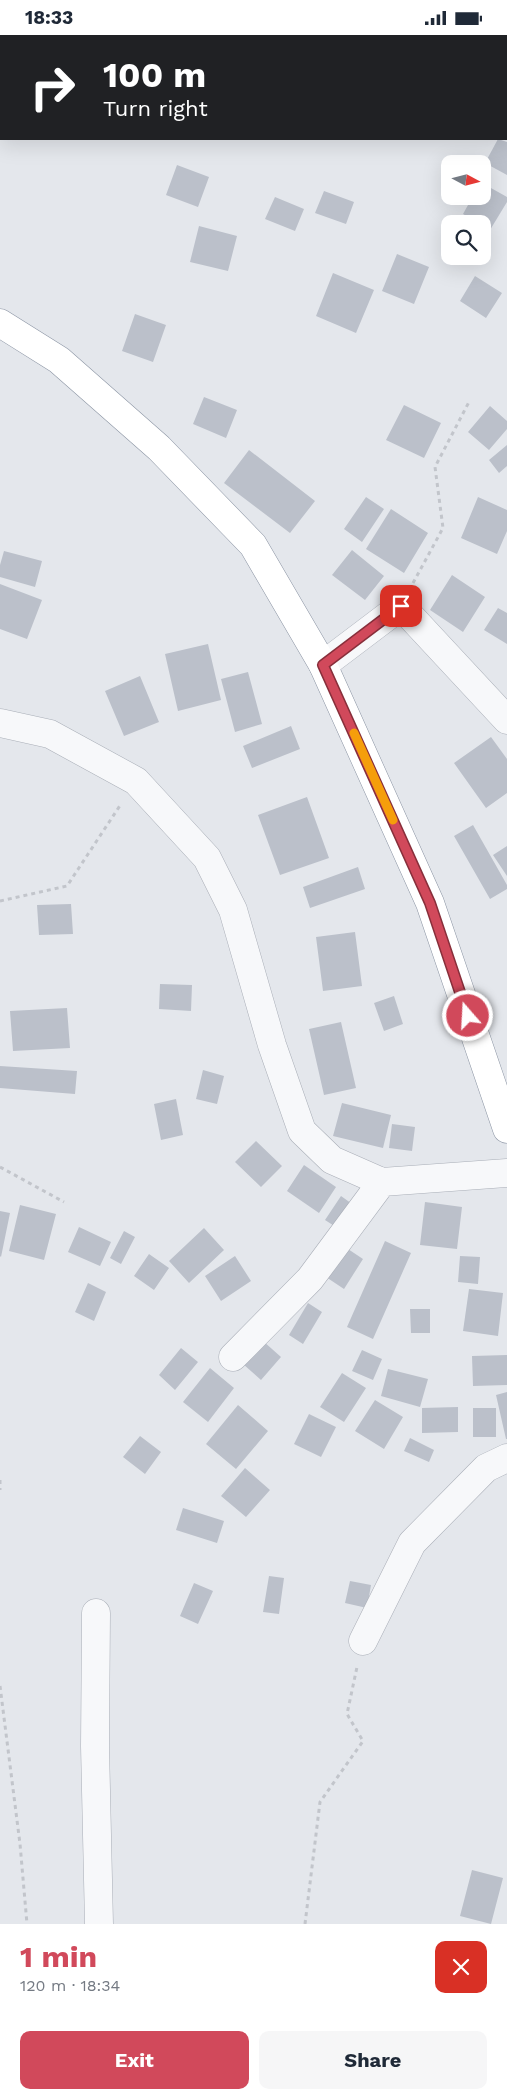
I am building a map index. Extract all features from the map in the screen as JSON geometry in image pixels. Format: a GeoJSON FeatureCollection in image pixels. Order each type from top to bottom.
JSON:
{"type":"FeatureCollection","features":[{"type":"Feature","properties":{"kind":"highway"},"geometry":{"type":"LineString","coordinates":[[0,323],[60,361],[81,379],[159,448],[253,545],[323,665],[430,903],[507,1129]]}},
{"type":"Feature","properties":{"kind":"street"},"geometry":{"type":"LineString","coordinates":[[323,665],[401,606],[507,720]]}},
{"type":"Feature","properties":{"kind":"street"},"geometry":{"type":"LineString","coordinates":[[0,723],[50,734],[136,781],[206,858],[234,910],[272,1045],[302,1131],[332,1160],[382,1182],[507,1173]]}},
{"type":"Feature","properties":{"kind":"street"},"geometry":{"type":"LineString","coordinates":[[233,1357],[310,1279],[382,1182]]}},
{"type":"Feature","properties":{"kind":"street"},"geometry":{"type":"LineString","coordinates":[[363,1641],[412,1543],[486,1468],[507,1458]]}},
{"type":"Feature","properties":{"kind":"street"},"geometry":{"type":"LineString","coordinates":[[96,1613],[95,1746],[99,1924]]}},
{"type":"Feature","properties":{"kind":"path"},"geometry":{"type":"LineString","coordinates":[[401,606],[443,528],[435,467],[470,400]]}},
{"type":"Feature","properties":{"kind":"path"},"geometry":{"type":"LineString","coordinates":[[0,901],[68,886],[136,781]]}},
{"type":"Feature","properties":{"kind":"path"},"geometry":{"type":"LineString","coordinates":[[0,1167],[64,1202]]}},
{"type":"Feature","properties":{"kind":"path"},"geometry":{"type":"LineString","coordinates":[[0,1480],[0,1490]]}},
{"type":"Feature","properties":{"kind":"path"},"geometry":{"type":"LineString","coordinates":[[304,1924],[320,1803],[363,1741],[347,1714],[363,1641]]}},
{"type":"Feature","properties":{"kind":"path"},"geometry":{"type":"LineString","coordinates":[[0,1686],[20,1845],[27,1924]]}},
{"type":"Feature","properties":{"kind":"building"},"geometry":{"type":"Polygon","coordinates":[[[497,140],[507,142],[507,175],[491,166],[491,155],[489,155],[497,140]]]}},
{"type":"Feature","properties":{"kind":"building"},"geometry":{"type":"Polygon","coordinates":[[[177,165],[209,177],[198,207],[166,195],[177,165]]]}},
{"type":"Feature","properties":{"kind":"building"},"geometry":{"type":"Polygon","coordinates":[[[491,188],[507,197],[507,202],[491,228],[491,215],[463,214],[468,205],[491,205],[491,188]]]}},
{"type":"Feature","properties":{"kind":"building"},"geometry":{"type":"Polygon","coordinates":[[[324,191],[354,202],[346,224],[315,213],[324,191]]]}},
{"type":"Feature","properties":{"kind":"building"},"geometry":{"type":"Polygon","coordinates":[[[275,197],[304,209],[295,231],[265,219],[275,197]]]}},
{"type":"Feature","properties":{"kind":"building"},"geometry":{"type":"Polygon","coordinates":[[[199,226],[237,236],[228,271],[190,262],[199,226]]]}},
{"type":"Feature","properties":{"kind":"building"},"geometry":{"type":"Polygon","coordinates":[[[397,254],[429,267],[414,304],[382,291],[397,254]]]}},
{"type":"Feature","properties":{"kind":"building"},"geometry":{"type":"Polygon","coordinates":[[[333,273],[374,290],[356,333],[316,316],[333,273]]]}},
{"type":"Feature","properties":{"kind":"building"},"geometry":{"type":"Polygon","coordinates":[[[475,276],[502,293],[486,318],[460,301],[475,276]]]}},
{"type":"Feature","properties":{"kind":"building"},"geometry":{"type":"Polygon","coordinates":[[[135,314],[166,325],[153,362],[122,351],[135,314]]]}},
{"type":"Feature","properties":{"kind":"building"},"geometry":{"type":"Polygon","coordinates":[[[204,397],[237,410],[226,438],[193,424],[204,397]]]}},
{"type":"Feature","properties":{"kind":"building"},"geometry":{"type":"Polygon","coordinates":[[[404,405],[441,423],[424,458],[386,440],[404,405]]]}},
{"type":"Feature","properties":{"kind":"building"},"geometry":{"type":"Polygon","coordinates":[[[490,406],[507,421],[507,429],[489,450],[468,432],[490,406]]]}},
{"type":"Feature","properties":{"kind":"building"},"geometry":{"type":"Polygon","coordinates":[[[507,445],[507,466],[499,473],[489,460],[507,445]]]}},
{"type":"Feature","properties":{"kind":"building"},"geometry":{"type":"Polygon","coordinates":[[[249,450],[315,501],[290,533],[224,483],[249,450]]]}},
{"type":"Feature","properties":{"kind":"building"},"geometry":{"type":"Polygon","coordinates":[[[366,497],[384,509],[362,542],[344,529],[366,497]]]}},
{"type":"Feature","properties":{"kind":"building"},"geometry":{"type":"Polygon","coordinates":[[[478,497],[507,510],[507,531],[497,554],[461,538],[478,497]]]}},
{"type":"Feature","properties":{"kind":"building"},"geometry":{"type":"Polygon","coordinates":[[[391,509],[428,533],[404,573],[366,549],[391,509]]]}},
{"type":"Feature","properties":{"kind":"building"},"geometry":{"type":"Polygon","coordinates":[[[352,550],[384,576],[365,600],[332,575],[352,550]]]}},
{"type":"Feature","properties":{"kind":"building"},"geometry":{"type":"Polygon","coordinates":[[[4,551],[42,561],[35,587],[0,577],[0,565],[4,551]]]}},
{"type":"Feature","properties":{"kind":"building"},"geometry":{"type":"Polygon","coordinates":[[[452,575],[485,597],[463,632],[430,610],[452,575]]]}},
{"type":"Feature","properties":{"kind":"building"},"geometry":{"type":"Polygon","coordinates":[[[0,584],[42,600],[27,639],[0,629],[0,584]]]}},
{"type":"Feature","properties":{"kind":"building"},"geometry":{"type":"Polygon","coordinates":[[[498,608],[507,613],[507,644],[484,630],[498,608]]]}},
{"type":"Feature","properties":{"kind":"building"},"geometry":{"type":"Polygon","coordinates":[[[208,644],[221,700],[178,711],[165,654],[208,644]]]}},
{"type":"Feature","properties":{"kind":"building"},"geometry":{"type":"Polygon","coordinates":[[[248,672],[262,724],[235,732],[221,679],[248,672]]]}},
{"type":"Feature","properties":{"kind":"building"},"geometry":{"type":"Polygon","coordinates":[[[140,676],[159,722],[124,736],[105,691],[140,676]]]}},
{"type":"Feature","properties":{"kind":"building"},"geometry":{"type":"Polygon","coordinates":[[[291,726],[300,749],[252,768],[243,746],[291,726]]]}},
{"type":"Feature","properties":{"kind":"building"},"geometry":{"type":"Polygon","coordinates":[[[491,737],[507,759],[507,793],[486,808],[454,763],[491,737]]]}},
{"type":"Feature","properties":{"kind":"building"},"geometry":{"type":"Polygon","coordinates":[[[307,797],[329,858],[280,875],[258,815],[307,797]]]}},
{"type":"Feature","properties":{"kind":"building"},"geometry":{"type":"Polygon","coordinates":[[[473,825],[507,885],[507,889],[490,899],[454,836],[473,825]]]}},
{"type":"Feature","properties":{"kind":"building"},"geometry":{"type":"Polygon","coordinates":[[[507,846],[507,876],[493,855],[507,846]]]}},
{"type":"Feature","properties":{"kind":"building"},"geometry":{"type":"Polygon","coordinates":[[[358,867],[365,889],[310,908],[303,887],[358,867]]]}},
{"type":"Feature","properties":{"kind":"building"},"geometry":{"type":"Polygon","coordinates":[[[71,904],[73,934],[39,935],[37,905],[71,904]]]}},
{"type":"Feature","properties":{"kind":"building"},"geometry":{"type":"Polygon","coordinates":[[[355,932],[362,986],[323,991],[316,937],[355,932]]]}},
{"type":"Feature","properties":{"kind":"building"},"geometry":{"type":"Polygon","coordinates":[[[160,984],[192,985],[191,1011],[159,1009],[160,984]]]}},
{"type":"Feature","properties":{"kind":"building"},"geometry":{"type":"Polygon","coordinates":[[[394,996],[403,1024],[384,1031],[374,1003],[394,996]]]}},
{"type":"Feature","properties":{"kind":"building"},"geometry":{"type":"Polygon","coordinates":[[[67,1008],[70,1048],[13,1051],[10,1011],[67,1008]]]}},
{"type":"Feature","properties":{"kind":"building"},"geometry":{"type":"Polygon","coordinates":[[[341,1022],[356,1088],[324,1095],[309,1029],[341,1022]]]}},
{"type":"Feature","properties":{"kind":"building"},"geometry":{"type":"Polygon","coordinates":[[[0,1066],[77,1071],[75,1094],[0,1088],[0,1066]]]}},
{"type":"Feature","properties":{"kind":"building"},"geometry":{"type":"Polygon","coordinates":[[[203,1070],[224,1076],[217,1104],[196,1099],[203,1070]]]}},
{"type":"Feature","properties":{"kind":"building"},"geometry":{"type":"Polygon","coordinates":[[[176,1099],[183,1135],[161,1140],[154,1104],[176,1099]]]}},
{"type":"Feature","properties":{"kind":"building"},"geometry":{"type":"Polygon","coordinates":[[[342,1103],[391,1115],[383,1148],[333,1136],[342,1103]]]}},
{"type":"Feature","properties":{"kind":"building"},"geometry":{"type":"Polygon","coordinates":[[[392,1124],[415,1127],[412,1151],[389,1148],[392,1124]]]}},
{"type":"Feature","properties":{"kind":"building"},"geometry":{"type":"Polygon","coordinates":[[[256,1141],[282,1166],[261,1187],[235,1162],[256,1141]]]}},
{"type":"Feature","properties":{"kind":"building"},"geometry":{"type":"Polygon","coordinates":[[[304,1165],[336,1187],[319,1213],[287,1191],[304,1165]]]}},
{"type":"Feature","properties":{"kind":"building"},"geometry":{"type":"Polygon","coordinates":[[[341,1196],[355,1206],[339,1229],[325,1220],[341,1196]]]}},
{"type":"Feature","properties":{"kind":"building"},"geometry":{"type":"Polygon","coordinates":[[[425,1202],[462,1207],[457,1249],[420,1245],[425,1202]]]}},
{"type":"Feature","properties":{"kind":"building"},"geometry":{"type":"Polygon","coordinates":[[[20,1205],[56,1214],[44,1260],[9,1251],[20,1205]]]}},
{"type":"Feature","properties":{"kind":"building"},"geometry":{"type":"Polygon","coordinates":[[[0,1211],[10,1213],[1,1257],[0,1256],[0,1211]]]}},
{"type":"Feature","properties":{"kind":"building"},"geometry":{"type":"Polygon","coordinates":[[[79,1227],[111,1242],[100,1266],[68,1252],[79,1227]]]}},
{"type":"Feature","properties":{"kind":"building"},"geometry":{"type":"Polygon","coordinates":[[[204,1228],[224,1250],[189,1283],[169,1261],[204,1228]]]}},
{"type":"Feature","properties":{"kind":"building"},"geometry":{"type":"Polygon","coordinates":[[[124,1231],[135,1237],[121,1264],[110,1258],[124,1231]]]}},
{"type":"Feature","properties":{"kind":"building"},"geometry":{"type":"Polygon","coordinates":[[[385,1241],[411,1253],[373,1339],[347,1327],[385,1241]]]}},
{"type":"Feature","properties":{"kind":"building"},"geometry":{"type":"Polygon","coordinates":[[[345,1247],[363,1259],[344,1289],[326,1277],[345,1247]]]}},
{"type":"Feature","properties":{"kind":"building"},"geometry":{"type":"Polygon","coordinates":[[[149,1254],[169,1268],[154,1290],[134,1276],[149,1254]]]}},
{"type":"Feature","properties":{"kind":"building"},"geometry":{"type":"Polygon","coordinates":[[[235,1256],[251,1281],[221,1301],[205,1276],[235,1256]]]}},
{"type":"Feature","properties":{"kind":"building"},"geometry":{"type":"Polygon","coordinates":[[[460,1256],[480,1257],[478,1284],[458,1282],[460,1256]]]}},
{"type":"Feature","properties":{"kind":"building"},"geometry":{"type":"Polygon","coordinates":[[[88,1283],[106,1292],[94,1321],[75,1312],[88,1283]]]}},
{"type":"Feature","properties":{"kind":"building"},"geometry":{"type":"Polygon","coordinates":[[[469,1289],[503,1293],[498,1336],[463,1331],[469,1289]]]}},
{"type":"Feature","properties":{"kind":"building"},"geometry":{"type":"Polygon","coordinates":[[[308,1303],[322,1312],[303,1344],[289,1335],[308,1303]]]}},
{"type":"Feature","properties":{"kind":"building"},"geometry":{"type":"Polygon","coordinates":[[[410,1309],[430,1309],[430,1333],[411,1333],[410,1309]]]}},
{"type":"Feature","properties":{"kind":"building"},"geometry":{"type":"Polygon","coordinates":[[[263,1341],[281,1357],[261,1380],[243,1364],[263,1341]]]}},
{"type":"Feature","properties":{"kind":"building"},"geometry":{"type":"Polygon","coordinates":[[[181,1348],[198,1362],[175,1390],[159,1375],[181,1348]]]}},
{"type":"Feature","properties":{"kind":"building"},"geometry":{"type":"Polygon","coordinates":[[[362,1350],[382,1359],[373,1380],[352,1371],[362,1350]]]}},
{"type":"Feature","properties":{"kind":"building"},"geometry":{"type":"Polygon","coordinates":[[[507,1355],[507,1385],[473,1386],[472,1356],[507,1355]]]}},
{"type":"Feature","properties":{"kind":"building"},"geometry":{"type":"Polygon","coordinates":[[[210,1368],[234,1388],[208,1422],[183,1402],[210,1368]]]}},
{"type":"Feature","properties":{"kind":"building"},"geometry":{"type":"Polygon","coordinates":[[[388,1369],[428,1379],[420,1407],[381,1396],[388,1369]]]}},
{"type":"Feature","properties":{"kind":"building"},"geometry":{"type":"Polygon","coordinates":[[[342,1373],[366,1388],[344,1422],[320,1407],[342,1373]]]}},
{"type":"Feature","properties":{"kind":"building"},"geometry":{"type":"Polygon","coordinates":[[[507,1392],[507,1439],[506,1439],[496,1395],[507,1392]]]}},
{"type":"Feature","properties":{"kind":"building"},"geometry":{"type":"Polygon","coordinates":[[[375,1400],[403,1417],[384,1449],[355,1431],[375,1400]]]}},
{"type":"Feature","properties":{"kind":"building"},"geometry":{"type":"Polygon","coordinates":[[[238,1405],[268,1431],[236,1469],[206,1444],[238,1405]]]}},
{"type":"Feature","properties":{"kind":"building"},"geometry":{"type":"Polygon","coordinates":[[[458,1407],[458,1432],[422,1433],[422,1408],[458,1407]]]}},
{"type":"Feature","properties":{"kind":"building"},"geometry":{"type":"Polygon","coordinates":[[[473,1408],[496,1408],[496,1437],[473,1437],[473,1408]]]}},
{"type":"Feature","properties":{"kind":"building"},"geometry":{"type":"Polygon","coordinates":[[[309,1414],[336,1427],[321,1457],[294,1444],[309,1414]]]}},
{"type":"Feature","properties":{"kind":"building"},"geometry":{"type":"Polygon","coordinates":[[[140,1436],[161,1452],[145,1474],[123,1457],[140,1436]]]}},
{"type":"Feature","properties":{"kind":"building"},"geometry":{"type":"Polygon","coordinates":[[[410,1438],[434,1450],[429,1462],[404,1451],[410,1438]]]}},
{"type":"Feature","properties":{"kind":"building"},"geometry":{"type":"Polygon","coordinates":[[[245,1468],[270,1490],[246,1517],[221,1496],[245,1468]]]}},
{"type":"Feature","properties":{"kind":"building"},"geometry":{"type":"Polygon","coordinates":[[[183,1508],[224,1521],[217,1543],[176,1530],[183,1508]]]}},
{"type":"Feature","properties":{"kind":"building"},"geometry":{"type":"Polygon","coordinates":[[[269,1576],[284,1578],[279,1614],[263,1612],[269,1576]]]}},
{"type":"Feature","properties":{"kind":"building"},"geometry":{"type":"Polygon","coordinates":[[[350,1581],[371,1585],[367,1608],[345,1603],[350,1581]]]}},
{"type":"Feature","properties":{"kind":"building"},"geometry":{"type":"Polygon","coordinates":[[[194,1583],[213,1591],[198,1624],[180,1616],[194,1583]]]}},
{"type":"Feature","properties":{"kind":"building"},"geometry":{"type":"Polygon","coordinates":[[[472,1870],[503,1878],[491,1924],[460,1916],[472,1870]]]}},
{"type":"Feature","properties":{"kind":"slow traffic"},"geometry":{"type":"LineString","coordinates":[[354,733],[393,820]]}},
{"type":"Feature","properties":{"kind":"route"},"geometry":{"type":"LineString","coordinates":[[401,606],[323,665],[430,903],[468,1016]]}}]}
